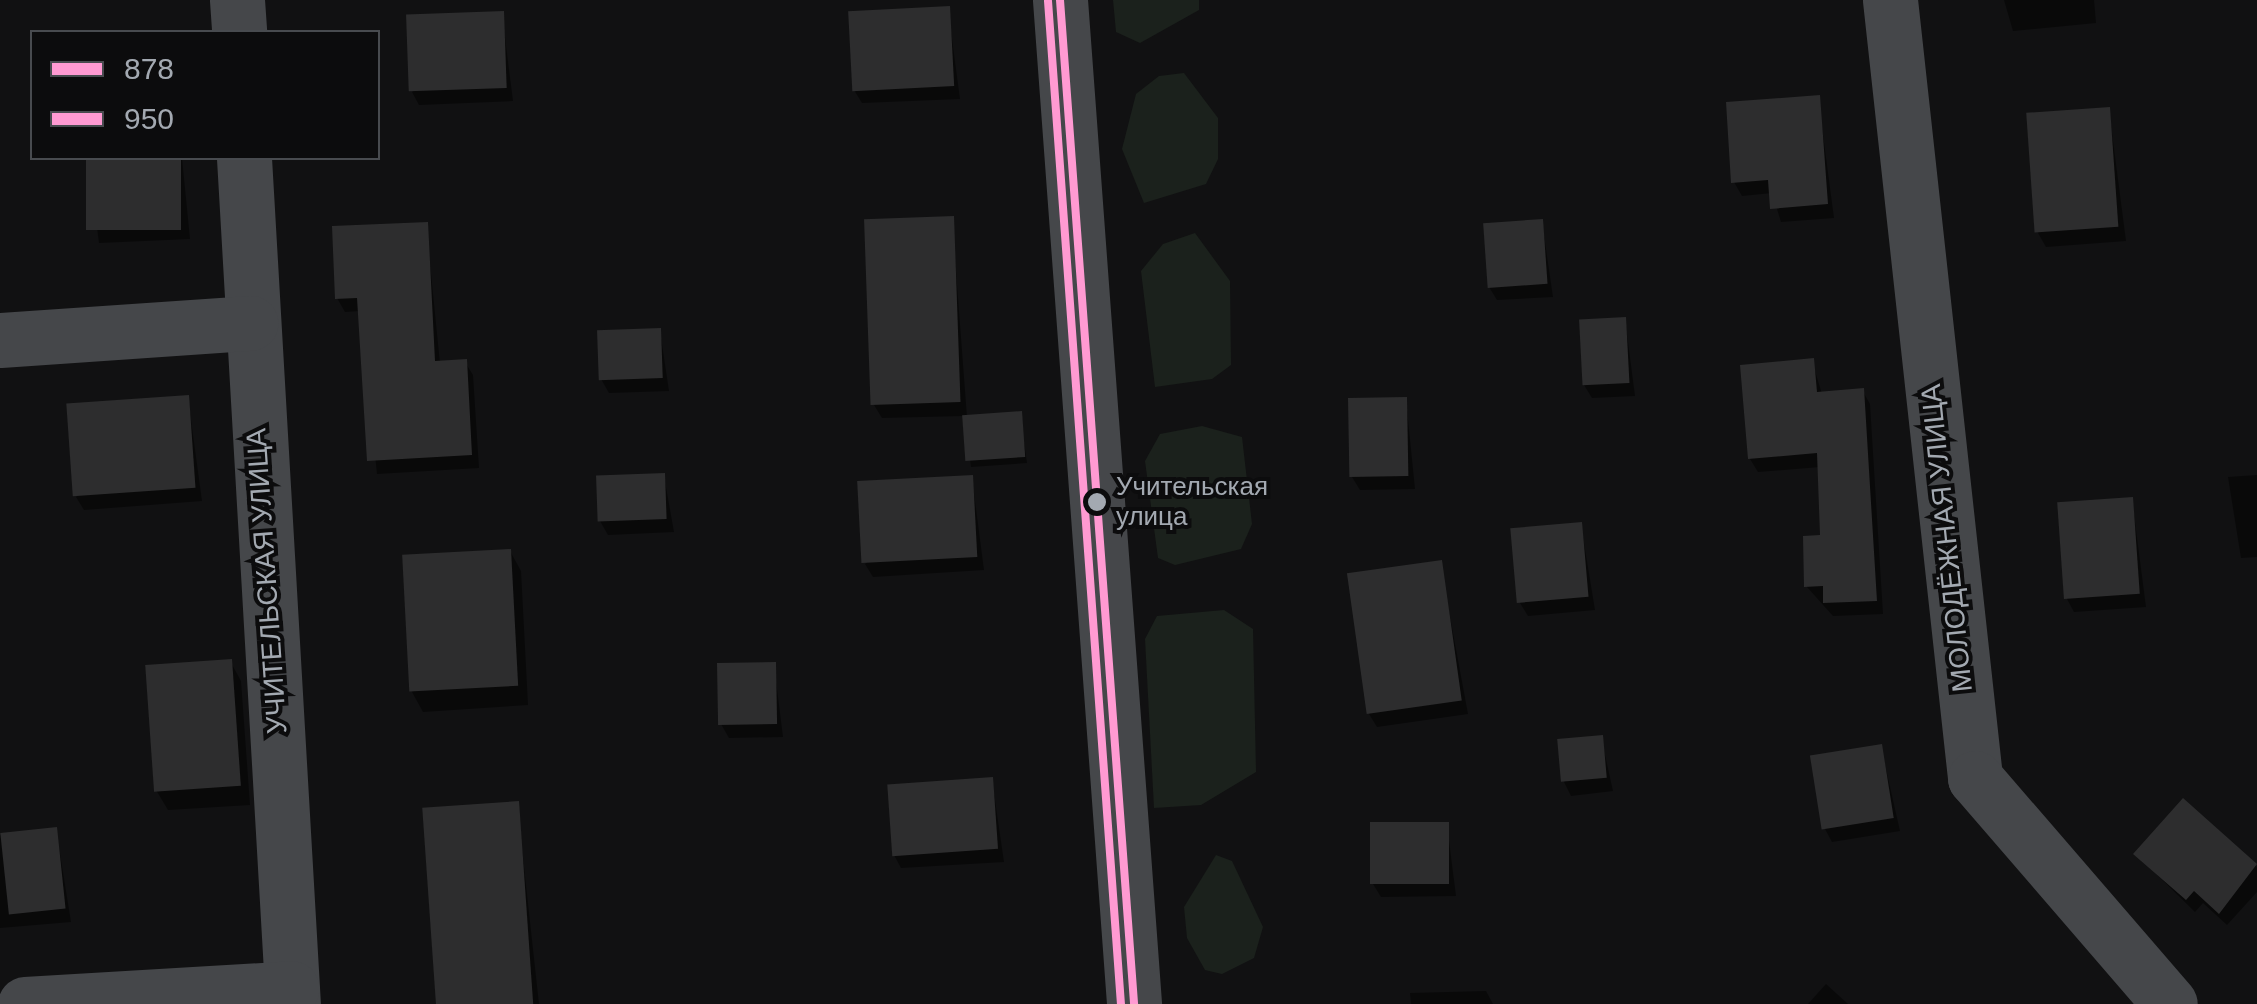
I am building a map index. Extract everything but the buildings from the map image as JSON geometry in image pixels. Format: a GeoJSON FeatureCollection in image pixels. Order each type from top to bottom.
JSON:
{"type":"FeatureCollection","features":[{"type":"Feature","properties":{"kind":"street"},"geometry":{"type":"LineString","coordinates":[[237,0],[239,30]]}},
{"type":"Feature","properties":{"kind":"street"},"geometry":{"type":"LineString","coordinates":[[1060,0],[1134,1004]]}},
{"type":"Feature","properties":{"kind":"street","name":"МОЛОДЁЖНАЯ УЛИЦА"},"geometry":{"type":"LineString","coordinates":[[1890,0],[1974,778],[2170,1004]]}},
{"type":"Feature","properties":{"kind":"street","name":"УЧИТЕЛЬСКАЯ УЛИЦА"},"geometry":{"type":"LineString","coordinates":[[244,160],[250,323],[293,996]]}},
{"type":"Feature","properties":{"kind":"street"},"geometry":{"type":"LineString","coordinates":[[0,340],[250,323]]}},
{"type":"Feature","properties":{"kind":"street"},"geometry":{"type":"LineString","coordinates":[[25,1004],[293,996]]}},
{"type":"Feature","properties":{"kind":"shaded area"},"geometry":{"type":"Polygon","coordinates":[[[1113,0],[1199,0],[1199,10],[1140,43],[1116,32],[1113,0]]]}},
{"type":"Feature","properties":{"kind":"shaded area"},"geometry":{"type":"Polygon","coordinates":[[[1184,73],[1218,118],[1218,159],[1206,184],[1144,203],[1122,149],[1136,94],[1159,76],[1184,73]]]}},
{"type":"Feature","properties":{"kind":"shaded area"},"geometry":{"type":"Polygon","coordinates":[[[1195,233],[1230,281],[1231,365],[1212,379],[1155,387],[1141,271],[1163,244],[1195,233]]]}},
{"type":"Feature","properties":{"kind":"shaded area"},"geometry":{"type":"Polygon","coordinates":[[[1202,426],[1242,437],[1252,524],[1241,549],[1175,565],[1158,558],[1145,461],[1160,434],[1202,426]]]}},
{"type":"Feature","properties":{"kind":"shaded area"},"geometry":{"type":"Polygon","coordinates":[[[1224,610],[1253,629],[1256,772],[1201,805],[1154,808],[1145,639],[1157,616],[1224,610]]]}},
{"type":"Feature","properties":{"kind":"shaded area"},"geometry":{"type":"Polygon","coordinates":[[[1216,855],[1232,861],[1263,927],[1254,958],[1222,974],[1205,970],[1187,938],[1184,907],[1216,855]]]}},
{"type":"Feature","properties":{"kind":"transit line","name":"878"},"geometry":{"type":"LineString","coordinates":[[1060,0],[1134,1004]]}},
{"type":"Feature","properties":{"kind":"transit line","name":"950"},"geometry":{"type":"LineString","coordinates":[[1048,1],[1121,1004]]}},
{"type":"Feature","properties":{"kind":"place","name":"Учительская улица"},"geometry":{"type":"Point","coordinates":[1097,502]}}]}
